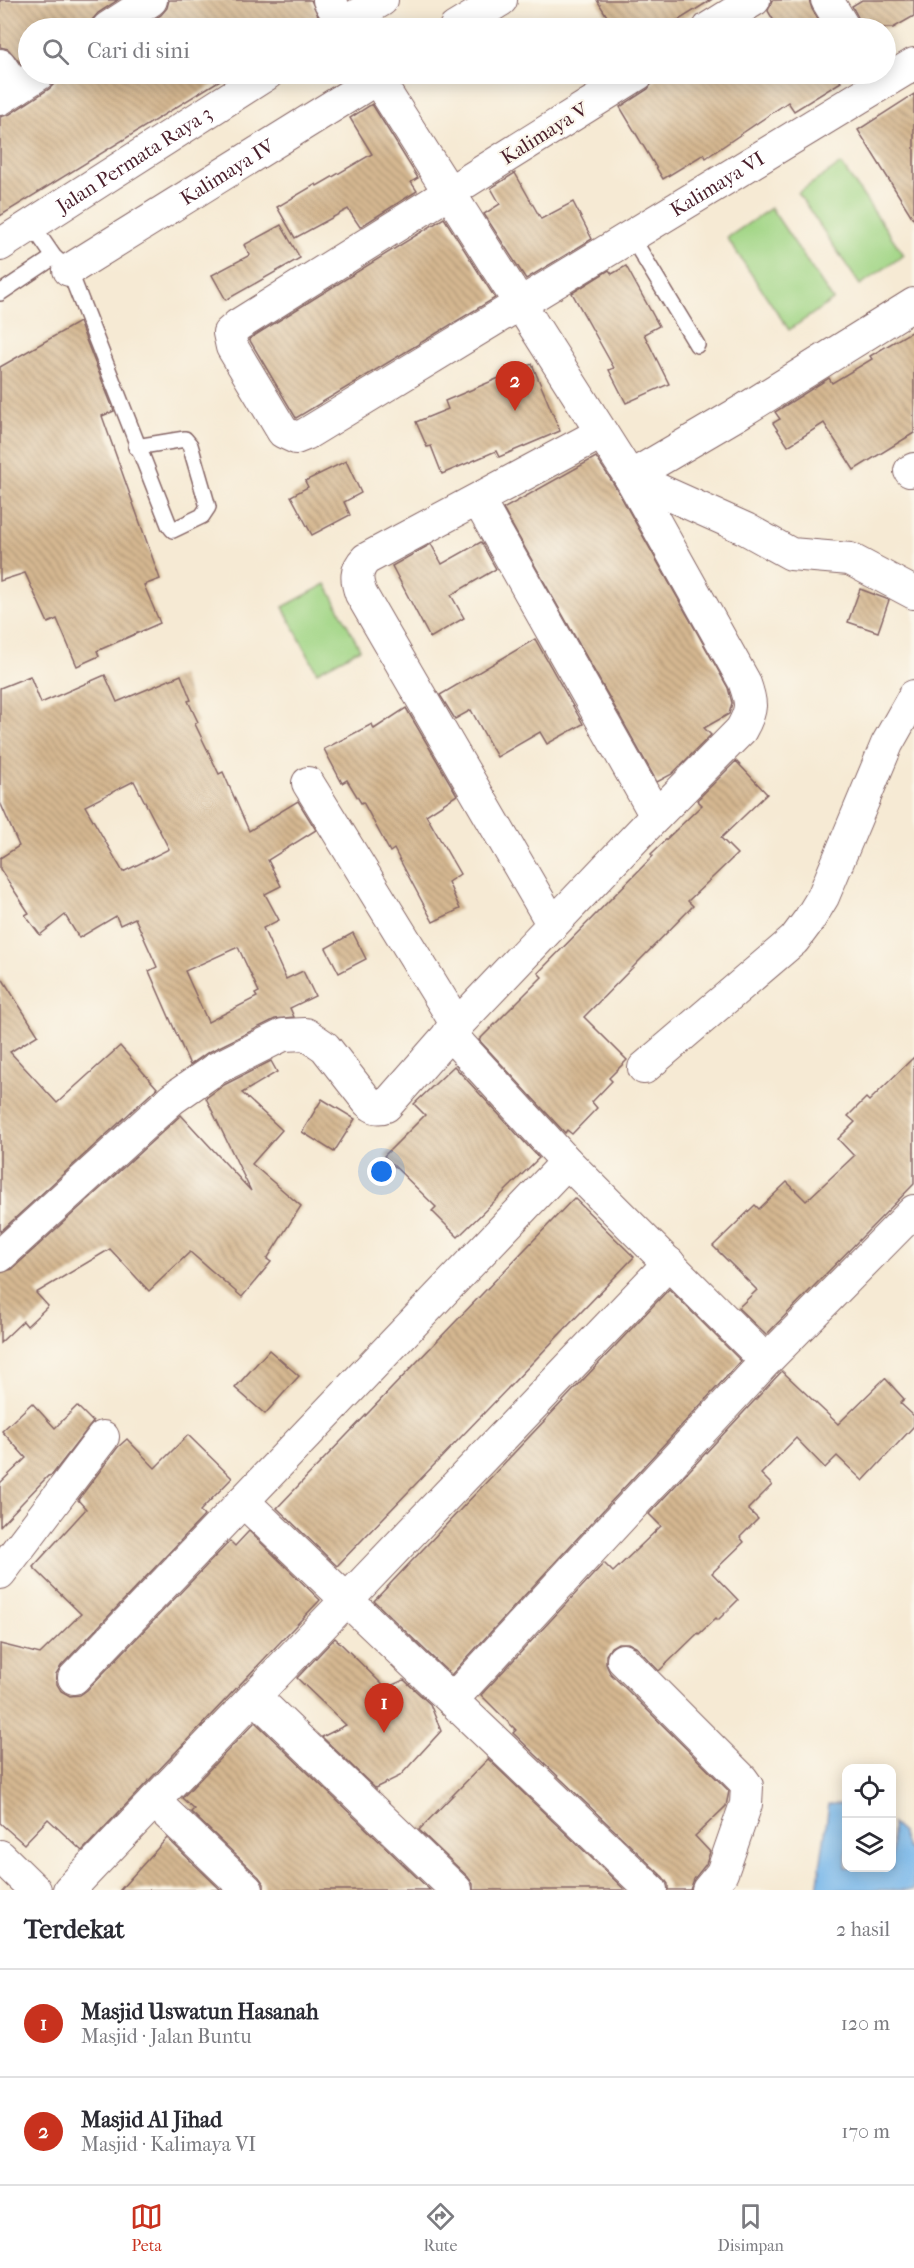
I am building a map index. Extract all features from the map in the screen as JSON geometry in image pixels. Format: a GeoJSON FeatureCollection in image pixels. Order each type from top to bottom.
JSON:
{"type":"FeatureCollection","features":[{"type":"Feature","properties":{"kind":"street"},"geometry":{"type":"LineString","coordinates":[[123,18],[151,0]]}},
{"type":"Feature","properties":{"kind":"street"},"geometry":{"type":"LineString","coordinates":[[342,18],[382,0]]}},
{"type":"Feature","properties":{"kind":"street"},"geometry":{"type":"LineString","coordinates":[[471,18],[501,0]]}},
{"type":"Feature","properties":{"kind":"street"},"geometry":{"type":"LineString","coordinates":[[725,18],[754,0]]}},
{"type":"Feature","properties":{"kind":"street"},"geometry":{"type":"LineString","coordinates":[[827,0],[838,18]]}},
{"type":"Feature","properties":{"kind":"street","name":"Kalimaya VI"},"geometry":{"type":"LineString","coordinates":[[896,71],[914,64]]}},
{"type":"Feature","properties":{"kind":"street","name":"Jalan Permata Raya 3"},"geometry":{"type":"LineString","coordinates":[[0,245],[251,84]]}},
{"type":"Feature","properties":{"kind":"street","name":"Kalimaya IV"},"geometry":{"type":"LineString","coordinates":[[62,264],[363,84]]}},
{"type":"Feature","properties":{"kind":"street"},"geometry":{"type":"LineString","coordinates":[[0,1256],[172,1099],[215,1069],[284,1035],[306,1035],[326,1047],[373,1107],[380,1109],[391,1102],[453,1029],[552,923],[741,730],[750,713],[750,699],[744,681],[630,477],[384,84]]}},
{"type":"Feature","properties":{"kind":"street","name":"Kalimaya V"},"geometry":{"type":"LineString","coordinates":[[521,305],[296,438],[283,432],[232,347],[229,333],[238,325],[622,84]]}},
{"type":"Feature","properties":{"kind":"street","name":"Kalimaya VI"},"geometry":{"type":"LineString","coordinates":[[521,305],[867,84]]}},
{"type":"Feature","properties":{"kind":"street"},"geometry":{"type":"LineString","coordinates":[[630,477],[739,413],[914,304]]}},
{"type":"Feature","properties":{"kind":"street"},"geometry":{"type":"LineString","coordinates":[[552,923],[361,594],[356,579],[366,559],[601,433]]}},
{"type":"Feature","properties":{"kind":"street"},"geometry":{"type":"LineString","coordinates":[[630,477],[746,529],[791,554],[850,559],[914,593]]}},
{"type":"Feature","properties":{"kind":"street"},"geometry":{"type":"LineString","coordinates":[[478,500],[656,816]]}},
{"type":"Feature","properties":{"kind":"street"},"geometry":{"type":"LineString","coordinates":[[644,1068],[794,940],[809,920],[823,897],[887,744],[914,696]]}},
{"type":"Feature","properties":{"kind":"street"},"geometry":{"type":"LineString","coordinates":[[308,783],[453,1029],[567,1162],[766,1361]]}},
{"type":"Feature","properties":{"kind":"street"},"geometry":{"type":"LineString","coordinates":[[74,1678],[567,1162]]}},
{"type":"Feature","properties":{"kind":"street"},"geometry":{"type":"LineString","coordinates":[[452,1700],[766,1361],[914,1211]]}},
{"type":"Feature","properties":{"kind":"street"},"geometry":{"type":"LineString","coordinates":[[69,1890],[669,1263]]}},
{"type":"Feature","properties":{"kind":"street"},"geometry":{"type":"LineString","coordinates":[[0,1573],[103,1437]]}},
{"type":"Feature","properties":{"kind":"street"},"geometry":{"type":"LineString","coordinates":[[243,1501],[651,1890]]}},
{"type":"Feature","properties":{"kind":"street"},"geometry":{"type":"LineString","coordinates":[[623,1660],[747,1786],[746,1804],[722,1873],[708,1890]]}},
{"type":"Feature","properties":{"kind":"street"},"geometry":{"type":"LineString","coordinates":[[255,1697],[456,1890]]}},
{"type":"Feature","properties":{"kind":"street"},"geometry":{"type":"LineString","coordinates":[[154,1801],[247,1890]]}},
{"type":"Feature","properties":{"kind":"street"},"geometry":{"type":"LineString","coordinates":[[0,1856],[35,1890]]}},
{"type":"Feature","properties":{"kind":"lane"},"geometry":{"type":"LineString","coordinates":[[32,225],[62,264],[136,447],[169,525],[173,530],[202,516],[208,507],[190,445],[185,439],[136,447]]}},
{"type":"Feature","properties":{"kind":"lane"},"geometry":{"type":"LineString","coordinates":[[631,236],[697,345]]}},
{"type":"Feature","properties":{"kind":"lane"},"geometry":{"type":"LineString","coordinates":[[0,294],[62,264]]}},
{"type":"Feature","properties":{"kind":"green space"},"geometry":{"type":"Polygon","coordinates":[[[841,164],[904,255],[860,285],[798,193],[841,164]]]}},
{"type":"Feature","properties":{"kind":"green space"},"geometry":{"type":"Polygon","coordinates":[[[771,208],[833,300],[789,330],[727,238],[771,208]]]}},
{"type":"Feature","properties":{"kind":"green space"},"geometry":{"type":"Polygon","coordinates":[[[326,584],[360,649],[317,672],[283,607],[326,584]]]}},
{"type":"Feature","properties":{"kind":"water"},"geometry":{"type":"Polygon","coordinates":[[[829,1804],[842,1804],[842,1872],[896,1872],[896,1828],[901,1832],[907,1848],[914,1852],[914,1890],[817,1890],[829,1804]]]}},
{"type":"Feature","properties":{"kind":"building"},"geometry":{"type":"Polygon","coordinates":[[[0,0],[118,0],[94,18],[18,18],[18,61],[8,49],[0,47],[0,0]]]}},
{"type":"Feature","properties":{"kind":"building"},"geometry":{"type":"Polygon","coordinates":[[[169,0],[311,0],[319,18],[156,18],[167,8],[169,0]]]}},
{"type":"Feature","properties":{"kind":"building"},"geometry":{"type":"Polygon","coordinates":[[[597,0],[711,0],[682,18],[608,18],[597,0]]]}},
{"type":"Feature","properties":{"kind":"building"},"geometry":{"type":"Polygon","coordinates":[[[772,0],[809,0],[817,18],[772,18],[768,11],[772,0]]]}},
{"type":"Feature","properties":{"kind":"building"},"geometry":{"type":"Polygon","coordinates":[[[862,0],[914,0],[914,16],[896,26],[896,18],[858,18],[852,6],[862,0]]]}},
{"type":"Feature","properties":{"kind":"building"},"geometry":{"type":"Polygon","coordinates":[[[54,84],[214,84],[0,216],[0,117],[10,114],[54,84]]]}},
{"type":"Feature","properties":{"kind":"building"},"geometry":{"type":"Polygon","coordinates":[[[652,84],[838,84],[794,111],[788,102],[706,158],[704,154],[663,179],[620,107],[648,89],[652,84]]]}},
{"type":"Feature","properties":{"kind":"building"},"geometry":{"type":"Polygon","coordinates":[[[914,94],[914,220],[858,130],[914,94]]]}},
{"type":"Feature","properties":{"kind":"building"},"geometry":{"type":"Polygon","coordinates":[[[372,104],[418,178],[411,182],[417,191],[360,227],[348,209],[295,238],[277,207],[372,154],[350,118],[372,104]]]}},
{"type":"Feature","properties":{"kind":"building"},"geometry":{"type":"Polygon","coordinates":[[[515,173],[541,219],[573,202],[592,239],[526,279],[484,214],[500,204],[491,188],[515,173]]]}},
{"type":"Feature","properties":{"kind":"building"},"geometry":{"type":"Polygon","coordinates":[[[444,218],[495,298],[296,418],[249,339],[444,218]]]}},
{"type":"Feature","properties":{"kind":"building"},"geometry":{"type":"Polygon","coordinates":[[[281,225],[300,258],[226,300],[212,275],[250,255],[244,245],[281,225]]]}},
{"type":"Feature","properties":{"kind":"building"},"geometry":{"type":"Polygon","coordinates":[[[626,266],[659,326],[644,334],[669,384],[626,403],[609,370],[614,368],[572,293],[609,270],[612,274],[626,266]]]}},
{"type":"Feature","properties":{"kind":"building"},"geometry":{"type":"Polygon","coordinates":[[[79,322],[114,411],[102,416],[160,579],[144,585],[160,623],[97,651],[99,656],[77,666],[57,619],[48,623],[25,573],[0,581],[0,367],[79,322]]]}},
{"type":"Feature","properties":{"kind":"building"},"geometry":{"type":"Polygon","coordinates":[[[914,330],[914,433],[854,470],[824,423],[788,446],[773,423],[780,419],[775,412],[829,378],[832,383],[872,359],[870,356],[914,330]]]}},
{"type":"Feature","properties":{"kind":"building"},"geometry":{"type":"Polygon","coordinates":[[[532,364],[560,431],[499,457],[496,451],[442,474],[431,446],[427,447],[416,422],[448,409],[445,401],[532,364]]]}},
{"type":"Feature","properties":{"kind":"building"},"geometry":{"type":"Polygon","coordinates":[[[596,457],[615,486],[728,688],[732,703],[729,714],[704,728],[711,735],[672,774],[657,782],[503,509],[596,457]]]}},
{"type":"Feature","properties":{"kind":"building"},"geometry":{"type":"Polygon","coordinates":[[[346,461],[361,493],[344,502],[350,515],[312,535],[291,496],[308,487],[305,481],[346,461]]]}},
{"type":"Feature","properties":{"kind":"building"},"geometry":{"type":"Polygon","coordinates":[[[481,542],[496,569],[451,595],[464,618],[430,638],[392,566],[431,544],[442,564],[481,542]]]}},
{"type":"Feature","properties":{"kind":"building"},"geometry":{"type":"Polygon","coordinates":[[[860,589],[889,600],[878,632],[848,622],[860,589]]]}},
{"type":"Feature","properties":{"kind":"building"},"geometry":{"type":"Polygon","coordinates":[[[535,639],[583,724],[547,744],[540,732],[497,757],[471,710],[455,719],[440,695],[535,639]]]}},
{"type":"Feature","properties":{"kind":"building"},"geometry":{"type":"Polygon","coordinates":[[[105,675],[117,702],[181,675],[191,700],[188,701],[198,722],[195,724],[219,774],[223,772],[249,831],[298,801],[316,830],[268,860],[281,886],[265,894],[279,920],[263,928],[286,979],[303,971],[315,996],[290,1008],[294,1017],[275,1019],[207,1053],[190,1065],[149,971],[157,967],[135,918],[120,925],[116,916],[79,938],[65,915],[40,935],[25,915],[29,913],[0,869],[0,858],[19,846],[0,802],[0,688],[30,676],[41,703],[105,675]],[[134,781],[85,806],[123,872],[169,849],[134,781]],[[238,947],[185,971],[208,1022],[257,997],[255,994],[259,992],[238,947]]]}},
{"type":"Feature","properties":{"kind":"building"},"geometry":{"type":"Polygon","coordinates":[[[406,708],[457,795],[426,815],[460,874],[448,882],[460,909],[433,922],[394,849],[390,852],[363,802],[361,803],[347,780],[342,783],[324,749],[372,724],[374,729],[406,708]]]}},
{"type":"Feature","properties":{"kind":"building"},"geometry":{"type":"Polygon","coordinates":[[[736,761],[767,794],[721,838],[737,854],[688,901],[693,906],[584,1017],[627,1060],[609,1078],[612,1081],[592,1102],[597,1108],[572,1134],[567,1130],[565,1133],[479,1040],[542,977],[538,973],[653,856],[651,854],[702,805],[697,800],[736,761]]]}},
{"type":"Feature","properties":{"kind":"building"},"geometry":{"type":"Polygon","coordinates":[[[353,933],[366,959],[339,973],[326,948],[353,933]]]}},
{"type":"Feature","properties":{"kind":"building"},"geometry":{"type":"Polygon","coordinates":[[[0,975],[38,1035],[10,1052],[57,1103],[120,1046],[157,1088],[0,1232],[0,975]]]}},
{"type":"Feature","properties":{"kind":"building"},"geometry":{"type":"Polygon","coordinates":[[[914,1057],[914,1184],[766,1335],[738,1308],[757,1290],[713,1246],[755,1205],[759,1209],[787,1182],[806,1201],[854,1156],[838,1139],[855,1122],[848,1116],[866,1098],[869,1101],[914,1057]]]}},
{"type":"Feature","properties":{"kind":"building"},"geometry":{"type":"Polygon","coordinates":[[[271,1061],[277,1072],[242,1093],[282,1130],[252,1164],[301,1206],[267,1259],[271,1262],[242,1297],[190,1252],[149,1291],[110,1249],[36,1293],[48,1306],[27,1326],[23,1321],[0,1343],[0,1273],[12,1269],[181,1115],[251,1191],[206,1098],[224,1085],[271,1061]]]}},
{"type":"Feature","properties":{"kind":"building"},"geometry":{"type":"Polygon","coordinates":[[[454,1066],[539,1158],[458,1237],[432,1211],[436,1207],[384,1156],[425,1115],[414,1104],[454,1066]]]}},
{"type":"Feature","properties":{"kind":"building"},"geometry":{"type":"Polygon","coordinates":[[[322,1099],[355,1119],[334,1152],[302,1132],[322,1099]]]}},
{"type":"Feature","properties":{"kind":"building"},"geometry":{"type":"Polygon","coordinates":[[[574,1198],[634,1257],[337,1566],[277,1508],[574,1198]]]}},
{"type":"Feature","properties":{"kind":"building"},"geometry":{"type":"Polygon","coordinates":[[[669,1289],[741,1361],[451,1675],[374,1601],[669,1289]]]}},
{"type":"Feature","properties":{"kind":"building"},"geometry":{"type":"Polygon","coordinates":[[[269,1350],[299,1376],[265,1414],[235,1388],[269,1350]]]}},
{"type":"Feature","properties":{"kind":"building"},"geometry":{"type":"Polygon","coordinates":[[[782,1371],[838,1424],[885,1378],[904,1399],[900,1403],[914,1416],[914,1426],[863,1481],[837,1456],[825,1468],[796,1438],[761,1474],[772,1485],[748,1509],[758,1519],[740,1537],[744,1542],[712,1573],[738,1600],[718,1620],[716,1618],[698,1633],[659,1671],[636,1647],[628,1643],[618,1643],[611,1647],[606,1655],[606,1664],[610,1673],[729,1791],[726,1806],[695,1836],[710,1852],[706,1864],[694,1879],[690,1890],[668,1890],[668,1884],[663,1877],[513,1733],[516,1730],[481,1695],[604,1563],[613,1572],[661,1526],[649,1514],[782,1371]]]}},
{"type":"Feature","properties":{"kind":"building"},"geometry":{"type":"Polygon","coordinates":[[[32,1403],[55,1428],[77,1406],[93,1422],[52,1475],[48,1476],[0,1526],[0,1483],[26,1458],[2,1431],[32,1403]]]}},
{"type":"Feature","properties":{"kind":"building"},"geometry":{"type":"Polygon","coordinates":[[[188,1435],[232,1478],[200,1511],[204,1516],[61,1666],[56,1674],[57,1684],[61,1691],[70,1696],[80,1695],[87,1690],[230,1541],[235,1546],[249,1531],[320,1600],[82,1851],[48,1819],[24,1844],[0,1823],[0,1644],[40,1654],[81,1614],[33,1567],[86,1509],[78,1500],[118,1447],[127,1439],[155,1468],[188,1435]]]}},
{"type":"Feature","properties":{"kind":"building"},"geometry":{"type":"Polygon","coordinates":[[[335,1638],[386,1688],[404,1680],[430,1704],[441,1731],[400,1776],[375,1788],[322,1737],[346,1725],[297,1678],[335,1638]]]}},
{"type":"Feature","properties":{"kind":"building"},"geometry":{"type":"Polygon","coordinates":[[[255,1722],[430,1890],[264,1890],[264,1884],[259,1877],[191,1812],[194,1809],[182,1798],[255,1722]]]}},
{"type":"Feature","properties":{"kind":"building"},"geometry":{"type":"Polygon","coordinates":[[[488,1759],[625,1890],[473,1890],[473,1884],[468,1877],[419,1830],[488,1759]]]}},
{"type":"Feature","properties":{"kind":"building"},"geometry":{"type":"Polygon","coordinates":[[[167,1838],[221,1890],[120,1890],[167,1838]]]}},
{"type":"Feature","properties":{"kind":"place","name":"Masjid Al Jihad"},"geometry":{"type":"Point","coordinates":[515,411]}},
{"type":"Feature","properties":{"kind":"place","name":"Masjid Uswatun Hasanah"},"geometry":{"type":"Point","coordinates":[384,1733]}}]}
